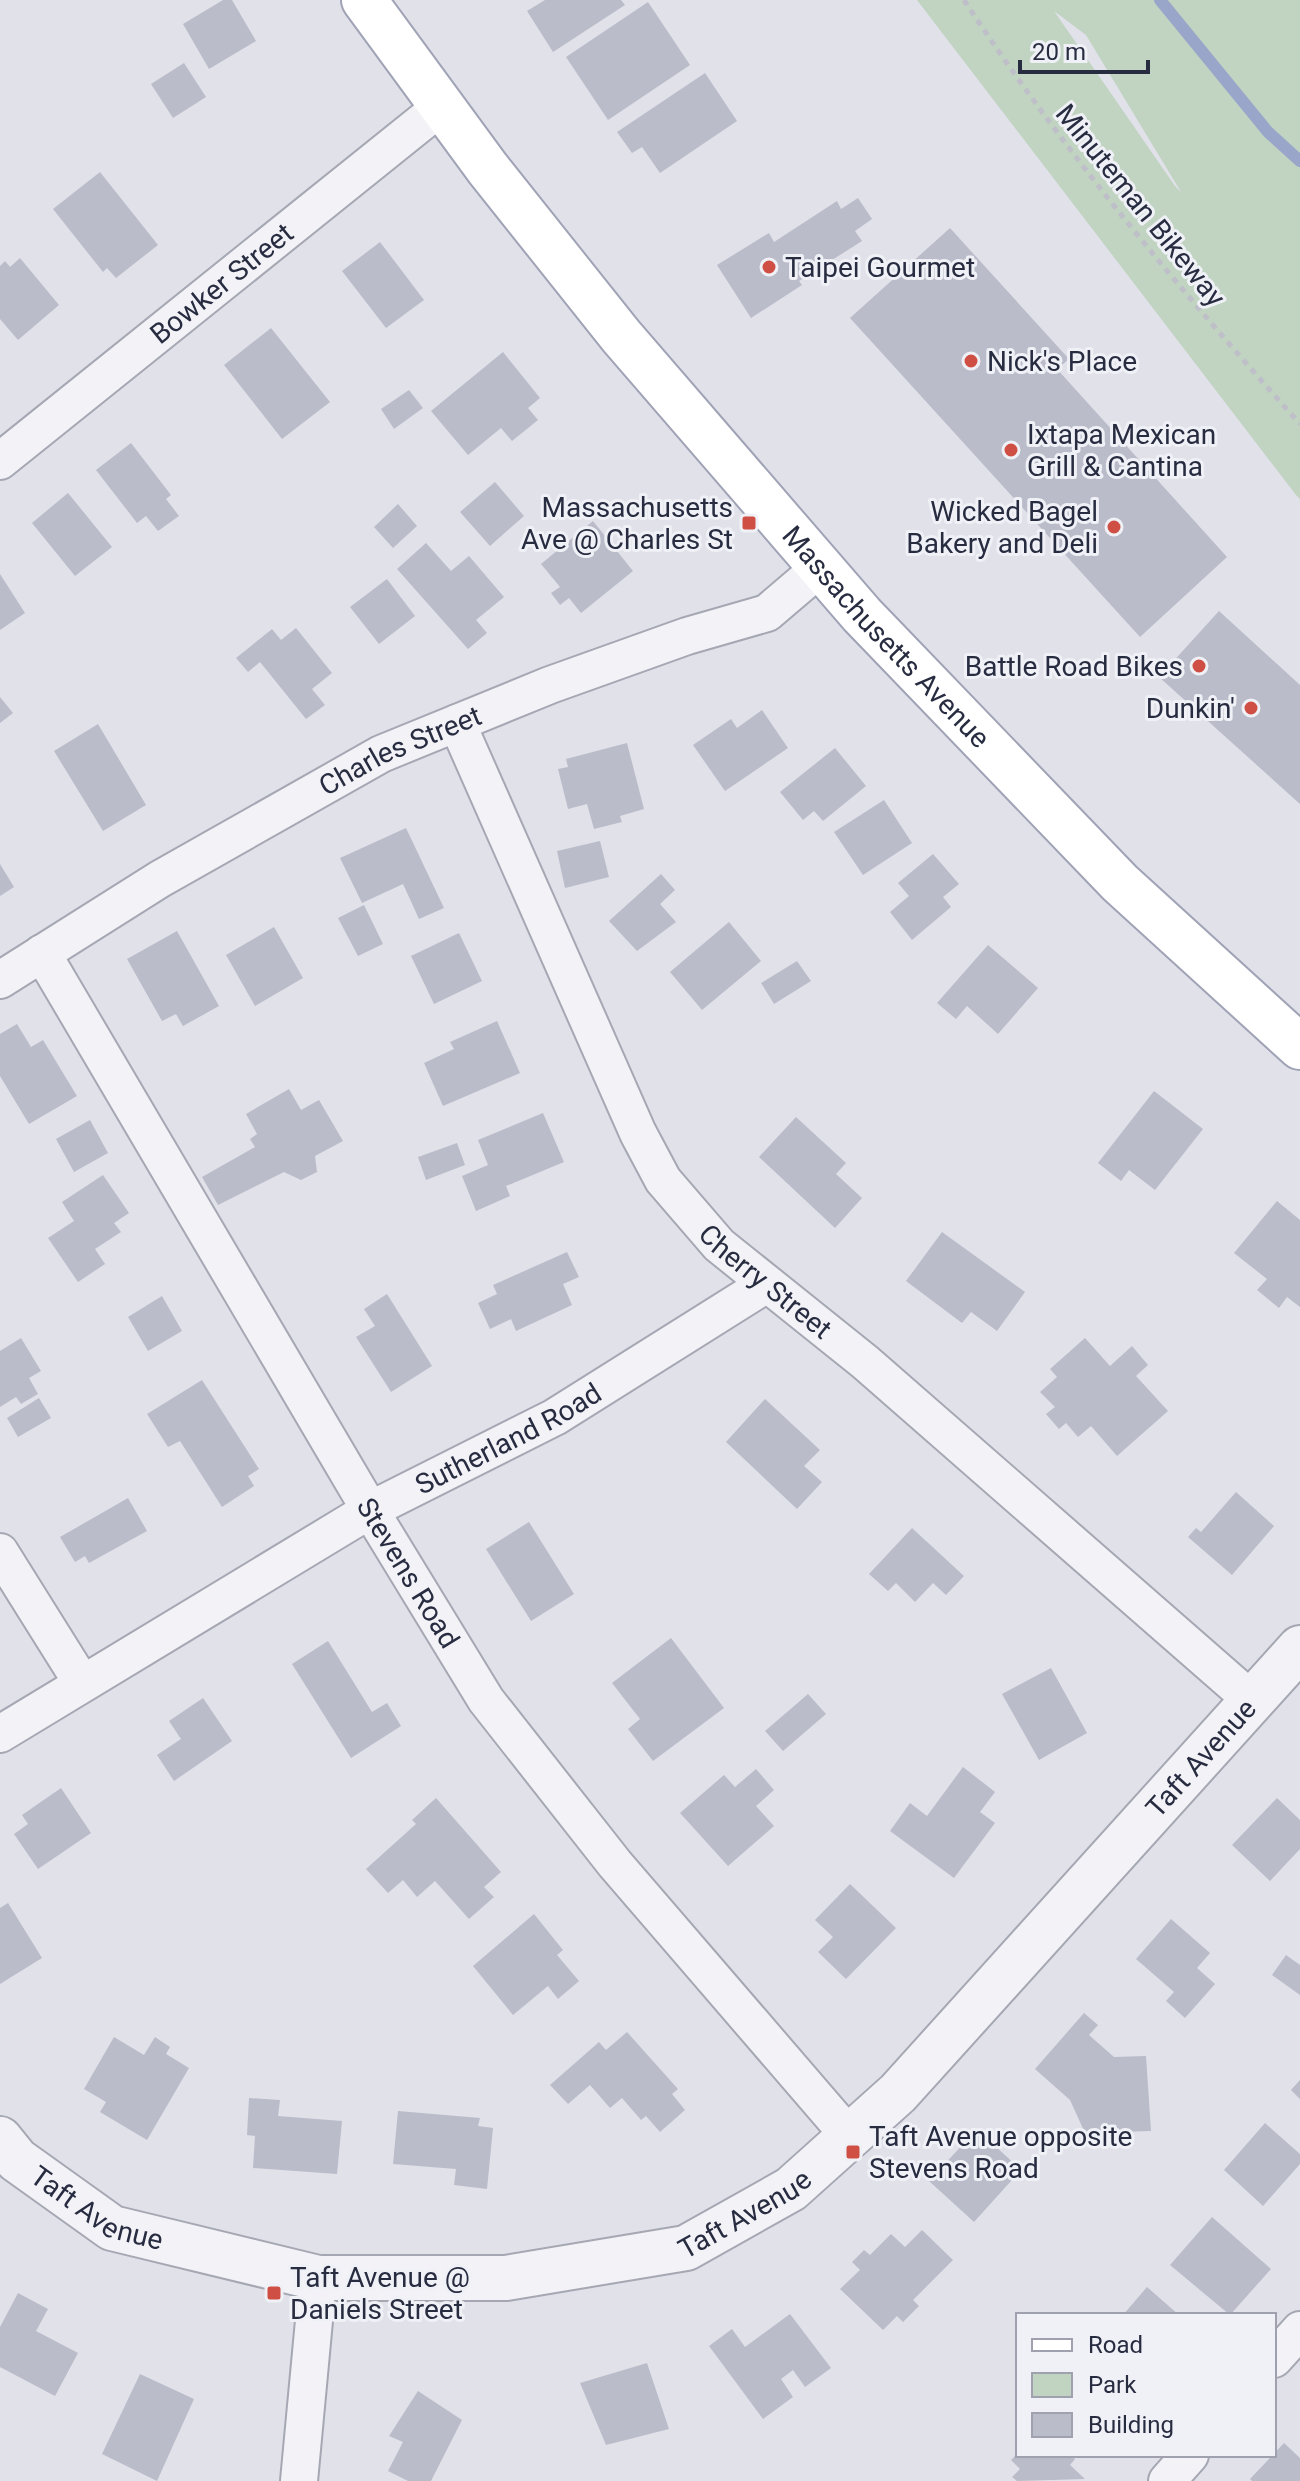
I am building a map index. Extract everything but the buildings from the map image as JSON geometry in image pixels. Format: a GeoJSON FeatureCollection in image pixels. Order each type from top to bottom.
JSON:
{"type":"FeatureCollection","features":[{"type":"Feature","properties":{"kind":"main road","name":"Massachusetts Avenue"},"geometry":{"type":"LineString","coordinates":[[364,0],[442,106],[621,336],[862,615],[1030,794],[1188,949],[1300,1047]]}},
{"type":"Feature","properties":{"kind":"street","name":"Bowker Street"},"geometry":{"type":"LineString","coordinates":[[0,461],[442,106]]}},
{"type":"Feature","properties":{"kind":"street","name":"Charles Street"},"geometry":{"type":"LineString","coordinates":[[0,980],[160,879],[381,754],[687,636],[767,613],[821,567]]}},
{"type":"Feature","properties":{"kind":"street","name":"Cherry Street"},"geometry":{"type":"LineString","coordinates":[[457,723],[650,1157],[689,1214],[765,1285],[856,1354],[1254,1702]]}},
{"type":"Feature","properties":{"kind":"street","name":"Stevens Road"},"geometry":{"type":"LineString","coordinates":[[42,953],[370,1510],[486,1700],[615,1864],[851,2138]]}},
{"type":"Feature","properties":{"kind":"street","name":"Sutherland Road"},"geometry":{"type":"LineString","coordinates":[[0,1734],[370,1510],[555,1417],[765,1285]]}},
{"type":"Feature","properties":{"kind":"street"},"geometry":{"type":"LineString","coordinates":[[0,1552],[82,1683]]}},
{"type":"Feature","properties":{"kind":"street","name":"Taft Avenue"},"geometry":{"type":"LineString","coordinates":[[0,2139],[17,2160],[112,2228],[318,2278],[506,2278],[686,2248],[791,2189],[898,2093],[1300,1648]]}},
{"type":"Feature","properties":{"kind":"street"},"geometry":{"type":"LineString","coordinates":[[299,2481],[318,2278]]}},
{"type":"Feature","properties":{"kind":"street"},"geometry":{"type":"LineString","coordinates":[[1276,2357],[1300,2330]]}},
{"type":"Feature","properties":{"kind":"street"},"geometry":{"type":"LineString","coordinates":[[1167,2481],[1188,2457]]}},
{"type":"Feature","properties":{"kind":"path","name":"Minuteman Bikeway"},"geometry":{"type":"LineString","coordinates":[[964,0],[1021,87],[1097,189],[1300,424]]}},
{"type":"Feature","properties":{"kind":"green space"},"geometry":{"type":"Polygon","coordinates":[[[917,0],[1300,0],[1300,499],[917,0]],[[1054,11],[1181,192],[1086,35],[1054,11]]]}},
{"type":"Feature","properties":{"kind":"waterway"},"geometry":{"type":"LineString","coordinates":[[1160,0],[1268,132],[1300,161]]}},
{"type":"Feature","properties":{"kind":"place","name":"Taipei Gourmet"},"geometry":{"type":"Point","coordinates":[769,267]}},
{"type":"Feature","properties":{"kind":"place","name":"Nick's Place"},"geometry":{"type":"Point","coordinates":[971,361]}},
{"type":"Feature","properties":{"kind":"place","name":"Ixtapa Mexican Grill & Cantina"},"geometry":{"type":"Point","coordinates":[1011,450]}},
{"type":"Feature","properties":{"kind":"place","name":"Massachusetts Ave @ Charles St"},"geometry":{"type":"Point","coordinates":[749,523]}},
{"type":"Feature","properties":{"kind":"place","name":"Wicked Bagel Bakery and Deli"},"geometry":{"type":"Point","coordinates":[1114,527]}},
{"type":"Feature","properties":{"kind":"place","name":"Battle Road Bikes"},"geometry":{"type":"Point","coordinates":[1199,666]}},
{"type":"Feature","properties":{"kind":"place","name":"Dunkin'"},"geometry":{"type":"Point","coordinates":[1251,708]}},
{"type":"Feature","properties":{"kind":"place","name":"Taft Avenue opposite Stevens Road"},"geometry":{"type":"Point","coordinates":[853,2152]}},
{"type":"Feature","properties":{"kind":"place","name":"Taft Avenue @ Daniels Street"},"geometry":{"type":"Point","coordinates":[274,2293]}}]}
